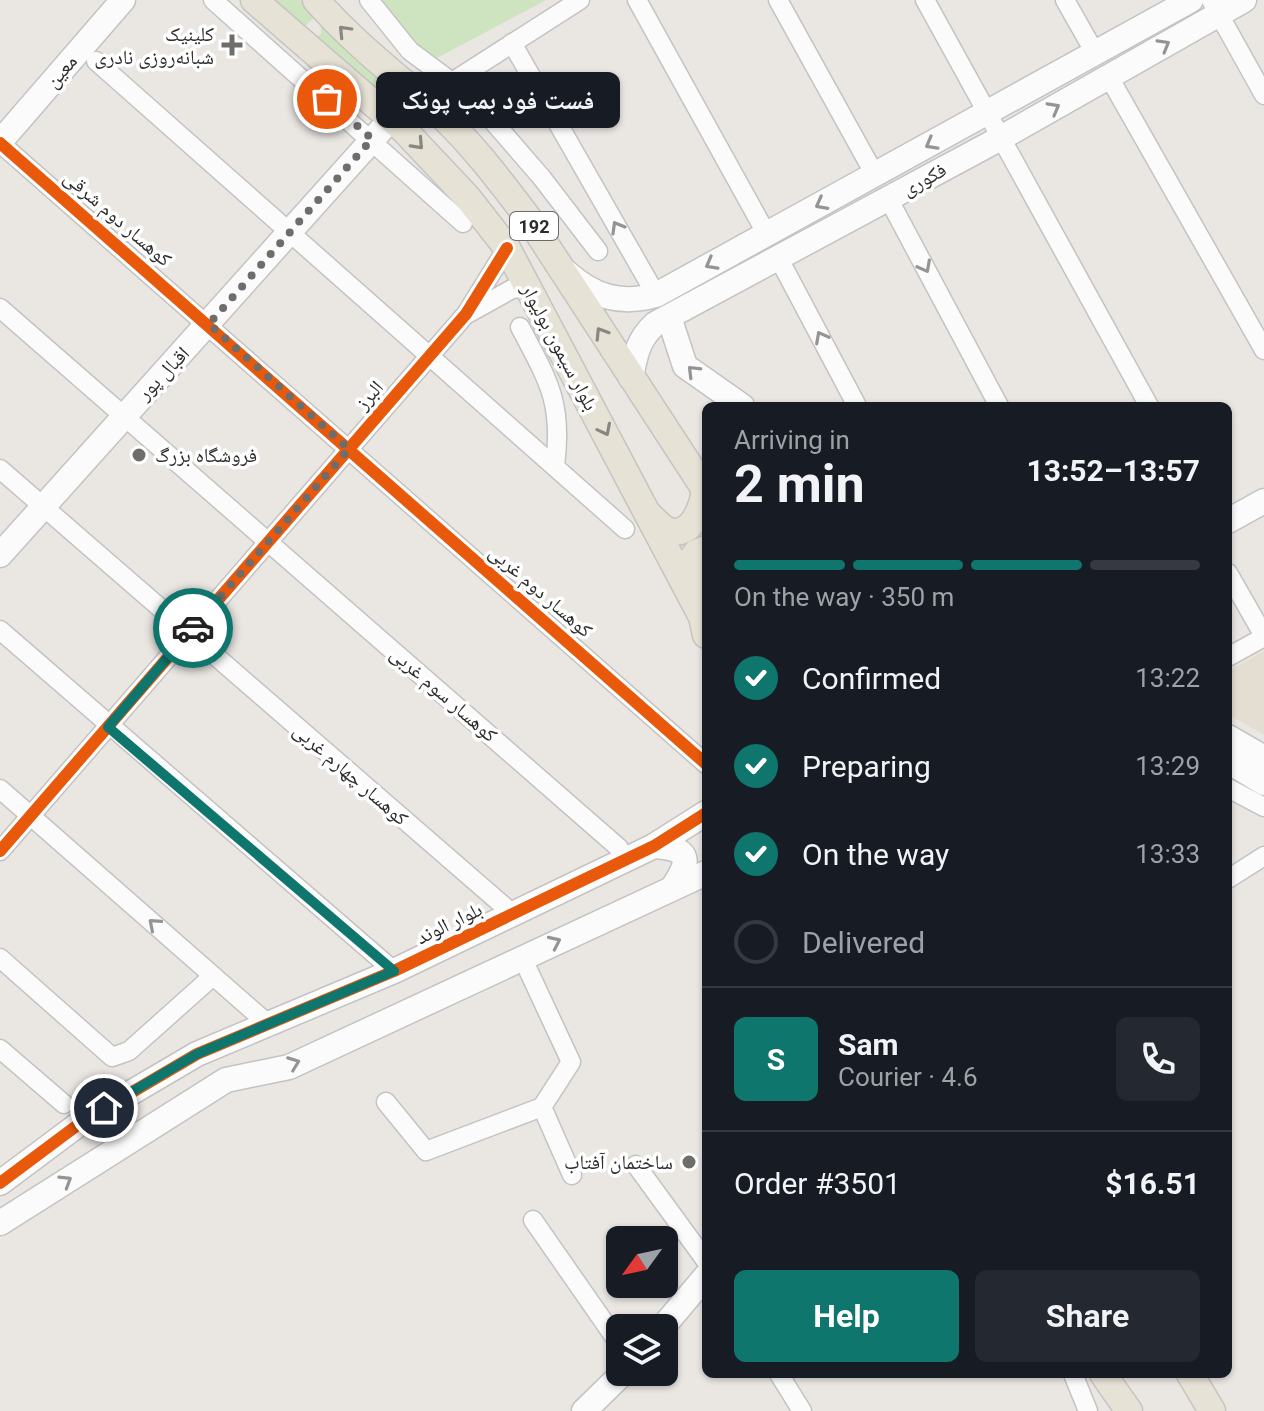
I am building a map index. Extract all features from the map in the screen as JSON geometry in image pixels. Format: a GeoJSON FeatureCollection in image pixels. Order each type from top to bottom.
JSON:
{"type":"FeatureCollection","features":[{"type":"Feature","properties":{"kind":"main road","name":"بلوار سیمون بولیوار"},"geometry":{"type":"LineString","coordinates":[[254,0],[381,130],[405,131],[468,198],[507,248],[702,622]]}},
{"type":"Feature","properties":{"kind":"main road","name":"بلوار سیمون بولیوار"},"geometry":{"type":"LineString","coordinates":[[316,0],[373,59],[429,104],[466,139],[529,219],[702,483]]}},
{"type":"Feature","properties":{"kind":"main road"},"geometry":{"type":"LineString","coordinates":[[647,513],[668,530],[677,531],[696,519],[702,509]]}},
{"type":"Feature","properties":{"kind":"main road"},"geometry":{"type":"LineString","coordinates":[[702,551],[692,557],[688,569],[702,619]]}},
{"type":"Feature","properties":{"kind":"main road"},"geometry":{"type":"LineString","coordinates":[[1106,1378],[1129,1411]]}},
{"type":"Feature","properties":{"kind":"main road"},"geometry":{"type":"LineString","coordinates":[[1121,1378],[1138,1411]]}},
{"type":"Feature","properties":{"kind":"main road"},"geometry":{"type":"LineString","coordinates":[[1174,1378],[1193,1411]]}},
{"type":"Feature","properties":{"kind":"main road"},"geometry":{"type":"LineString","coordinates":[[1192,1378],[1212,1411]]}},
{"type":"Feature","properties":{"kind":"street","name":"معین"},"geometry":{"type":"LineString","coordinates":[[0,142],[123,0]]}},
{"type":"Feature","properties":{"kind":"street"},"geometry":{"type":"LineString","coordinates":[[213,0],[381,130],[463,223]]}},
{"type":"Feature","properties":{"kind":"street"},"geometry":{"type":"LineString","coordinates":[[369,0],[410,51],[472,97],[598,251]]}},
{"type":"Feature","properties":{"kind":"street"},"geometry":{"type":"LineString","coordinates":[[452,82],[580,0]]}},
{"type":"Feature","properties":{"kind":"street"},"geometry":{"type":"LineString","coordinates":[[637,0],[766,233]]}},
{"type":"Feature","properties":{"kind":"street"},"geometry":{"type":"LineString","coordinates":[[778,0],[875,175]]}},
{"type":"Feature","properties":{"kind":"street"},"geometry":{"type":"LineString","coordinates":[[925,0],[1147,402]]}},
{"type":"Feature","properties":{"kind":"street"},"geometry":{"type":"LineString","coordinates":[[1065,0],[1095,53]]}},
{"type":"Feature","properties":{"kind":"street","name":"فکوری"},"geometry":{"type":"LineString","coordinates":[[562,268],[597,294],[635,301],[656,295],[1191,0]]}},
{"type":"Feature","properties":{"kind":"street","name":"فکوری"},"geometry":{"type":"LineString","coordinates":[[631,378],[636,350],[645,333],[669,317],[1109,77],[1215,7],[1244,0]]}},
{"type":"Feature","properties":{"kind":"street"},"geometry":{"type":"LineString","coordinates":[[1215,7],[1264,95]]}},
{"type":"Feature","properties":{"kind":"street"},"geometry":{"type":"LineString","coordinates":[[512,43],[656,295]]}},
{"type":"Feature","properties":{"kind":"street"},"geometry":{"type":"LineString","coordinates":[[96,61],[625,529]]}},
{"type":"Feature","properties":{"kind":"street"},"geometry":{"type":"LineString","coordinates":[[1109,77],[1264,350]]}},
{"type":"Feature","properties":{"kind":"street","name":"اقبال پور"},"geometry":{"type":"LineString","coordinates":[[0,555],[121,416],[209,324],[381,130]]}},
{"type":"Feature","properties":{"kind":"street","name":"کوهسار دوم شرقی"},"geometry":{"type":"LineString","coordinates":[[0,142],[349,449]]}},
{"type":"Feature","properties":{"kind":"street"},"geometry":{"type":"LineString","coordinates":[[888,198],[997,402]]}},
{"type":"Feature","properties":{"kind":"street","name":"البرز"},"geometry":{"type":"LineString","coordinates":[[0,851],[466,314],[507,248]]}},
{"type":"Feature","properties":{"kind":"street"},"geometry":{"type":"LineString","coordinates":[[778,257],[855,402]]}},
{"type":"Feature","properties":{"kind":"street"},"geometry":{"type":"LineString","coordinates":[[466,314],[512,289],[527,287]]}},
{"type":"Feature","properties":{"kind":"street","name":"کوهسار سوم غربی"},"geometry":{"type":"LineString","coordinates":[[0,308],[619,848]]}},
{"type":"Feature","properties":{"kind":"street"},"geometry":{"type":"LineString","coordinates":[[669,317],[685,366],[736,402]]}},
{"type":"Feature","properties":{"kind":"street"},"geometry":{"type":"LineString","coordinates":[[520,327],[551,392],[560,427],[555,466]]}},
{"type":"Feature","properties":{"kind":"street","name":"کوهسار دوم غربی"},"geometry":{"type":"LineString","coordinates":[[349,449],[702,760]]}},
{"type":"Feature","properties":{"kind":"street","name":"کوهسار چهارم غربی"},"geometry":{"type":"LineString","coordinates":[[0,469],[513,914]]}},
{"type":"Feature","properties":{"kind":"street"},"geometry":{"type":"LineString","coordinates":[[1232,519],[1264,501]]}},
{"type":"Feature","properties":{"kind":"street"},"geometry":{"type":"LineString","coordinates":[[1232,580],[1264,637],[1232,655]]}},
{"type":"Feature","properties":{"kind":"street"},"geometry":{"type":"LineString","coordinates":[[0,630],[108,727],[394,971]]}},
{"type":"Feature","properties":{"kind":"street"},"geometry":{"type":"LineString","coordinates":[[1232,739],[1264,758]]}},
{"type":"Feature","properties":{"kind":"street"},"geometry":{"type":"LineString","coordinates":[[1232,763],[1264,783]]}},
{"type":"Feature","properties":{"kind":"street"},"geometry":{"type":"LineString","coordinates":[[0,789],[267,1023]]}},
{"type":"Feature","properties":{"kind":"street"},"geometry":{"type":"LineString","coordinates":[[1232,790],[1264,807]]}},
{"type":"Feature","properties":{"kind":"street","name":"بلوار الوند"},"geometry":{"type":"LineString","coordinates":[[0,1183],[83,1121],[197,1054],[394,971],[654,846],[702,816]]}},
{"type":"Feature","properties":{"kind":"street"},"geometry":{"type":"LineString","coordinates":[[654,846],[676,848],[683,853],[686,861],[673,887]]}},
{"type":"Feature","properties":{"kind":"street"},"geometry":{"type":"LineString","coordinates":[[1232,876],[1264,856]]}},
{"type":"Feature","properties":{"kind":"street"},"geometry":{"type":"LineString","coordinates":[[0,1223],[226,1080],[289,1067],[702,875]]}},
{"type":"Feature","properties":{"kind":"street"},"geometry":{"type":"LineString","coordinates":[[386,1102],[426,1151],[542,1107],[571,1062],[522,957]]}},
{"type":"Feature","properties":{"kind":"street"},"geometry":{"type":"LineString","coordinates":[[0,958],[112,1057],[129,1051],[213,976]]}},
{"type":"Feature","properties":{"kind":"street"},"geometry":{"type":"LineString","coordinates":[[0,1049],[64,1104]]}},
{"type":"Feature","properties":{"kind":"street"},"geometry":{"type":"LineString","coordinates":[[542,1107],[572,1175]]}},
{"type":"Feature","properties":{"kind":"street"},"geometry":{"type":"LineString","coordinates":[[636,1165],[702,1256]]}},
{"type":"Feature","properties":{"kind":"street"},"geometry":{"type":"LineString","coordinates":[[533,1220],[606,1325]]}},
{"type":"Feature","properties":{"kind":"street"},"geometry":{"type":"LineString","coordinates":[[674,1314],[702,1281]]}},
{"type":"Feature","properties":{"kind":"street"},"geometry":{"type":"LineString","coordinates":[[781,1378],[802,1411]]}},
{"type":"Feature","properties":{"kind":"street"},"geometry":{"type":"LineString","coordinates":[[1075,1378],[1088,1411]]}},
{"type":"Feature","properties":{"kind":"street"},"geometry":{"type":"LineString","coordinates":[[584,1411],[610,1386]]}},
{"type":"Feature","properties":{"kind":"shaded area"},"geometry":{"type":"Polygon","coordinates":[[[1264,651],[1264,735],[1232,716],[1232,669],[1264,651]]]}},
{"type":"Feature","properties":{"kind":"green space"},"geometry":{"type":"Polygon","coordinates":[[[268,0],[301,0],[316,16],[301,30],[268,0]]]}},
{"type":"Feature","properties":{"kind":"green space"},"geometry":{"type":"Polygon","coordinates":[[[380,0],[546,0],[437,58],[428,57],[380,0]]]}},
{"type":"Feature","properties":{"kind":"green space"},"geometry":{"type":"Polygon","coordinates":[[[321,23],[417,114],[409,122],[315,37],[321,34],[321,23]]]}},
{"type":"Feature","properties":{"kind":"cycle path"},"geometry":{"type":"LineString","coordinates":[[0,143],[702,760]]}},
{"type":"Feature","properties":{"kind":"cycle path"},"geometry":{"type":"LineString","coordinates":[[0,851],[466,314],[507,248]]}},
{"type":"Feature","properties":{"kind":"cycle path"},"geometry":{"type":"LineString","coordinates":[[0,1183],[83,1121],[197,1054],[394,971],[654,846],[702,816]]}},
{"type":"Feature","properties":{"kind":"way so far"},"geometry":{"type":"LineString","coordinates":[[193,628],[349,449],[209,324],[372,139],[327,99]]}},
{"type":"Feature","properties":{"kind":"place","name":"کلینیک شبانه‌روزی نادری"},"geometry":{"type":"Point","coordinates":[232,45]}},
{"type":"Feature","properties":{"kind":"place","name":"فست فود بمب پونک"},"geometry":{"type":"Point","coordinates":[327,99]}},
{"type":"Feature","properties":{"kind":"place","name":"فروشگاه بزرگ"},"geometry":{"type":"Point","coordinates":[139,455]}},
{"type":"Feature","properties":{"kind":"place","name":"ساختمان آفتاب"},"geometry":{"type":"Point","coordinates":[689,1162]}},
{"type":"Feature","properties":{"kind":"route"},"geometry":{"type":"LineString","coordinates":[[104,1108],[197,1054],[394,971],[108,727],[193,628]]}}]}
